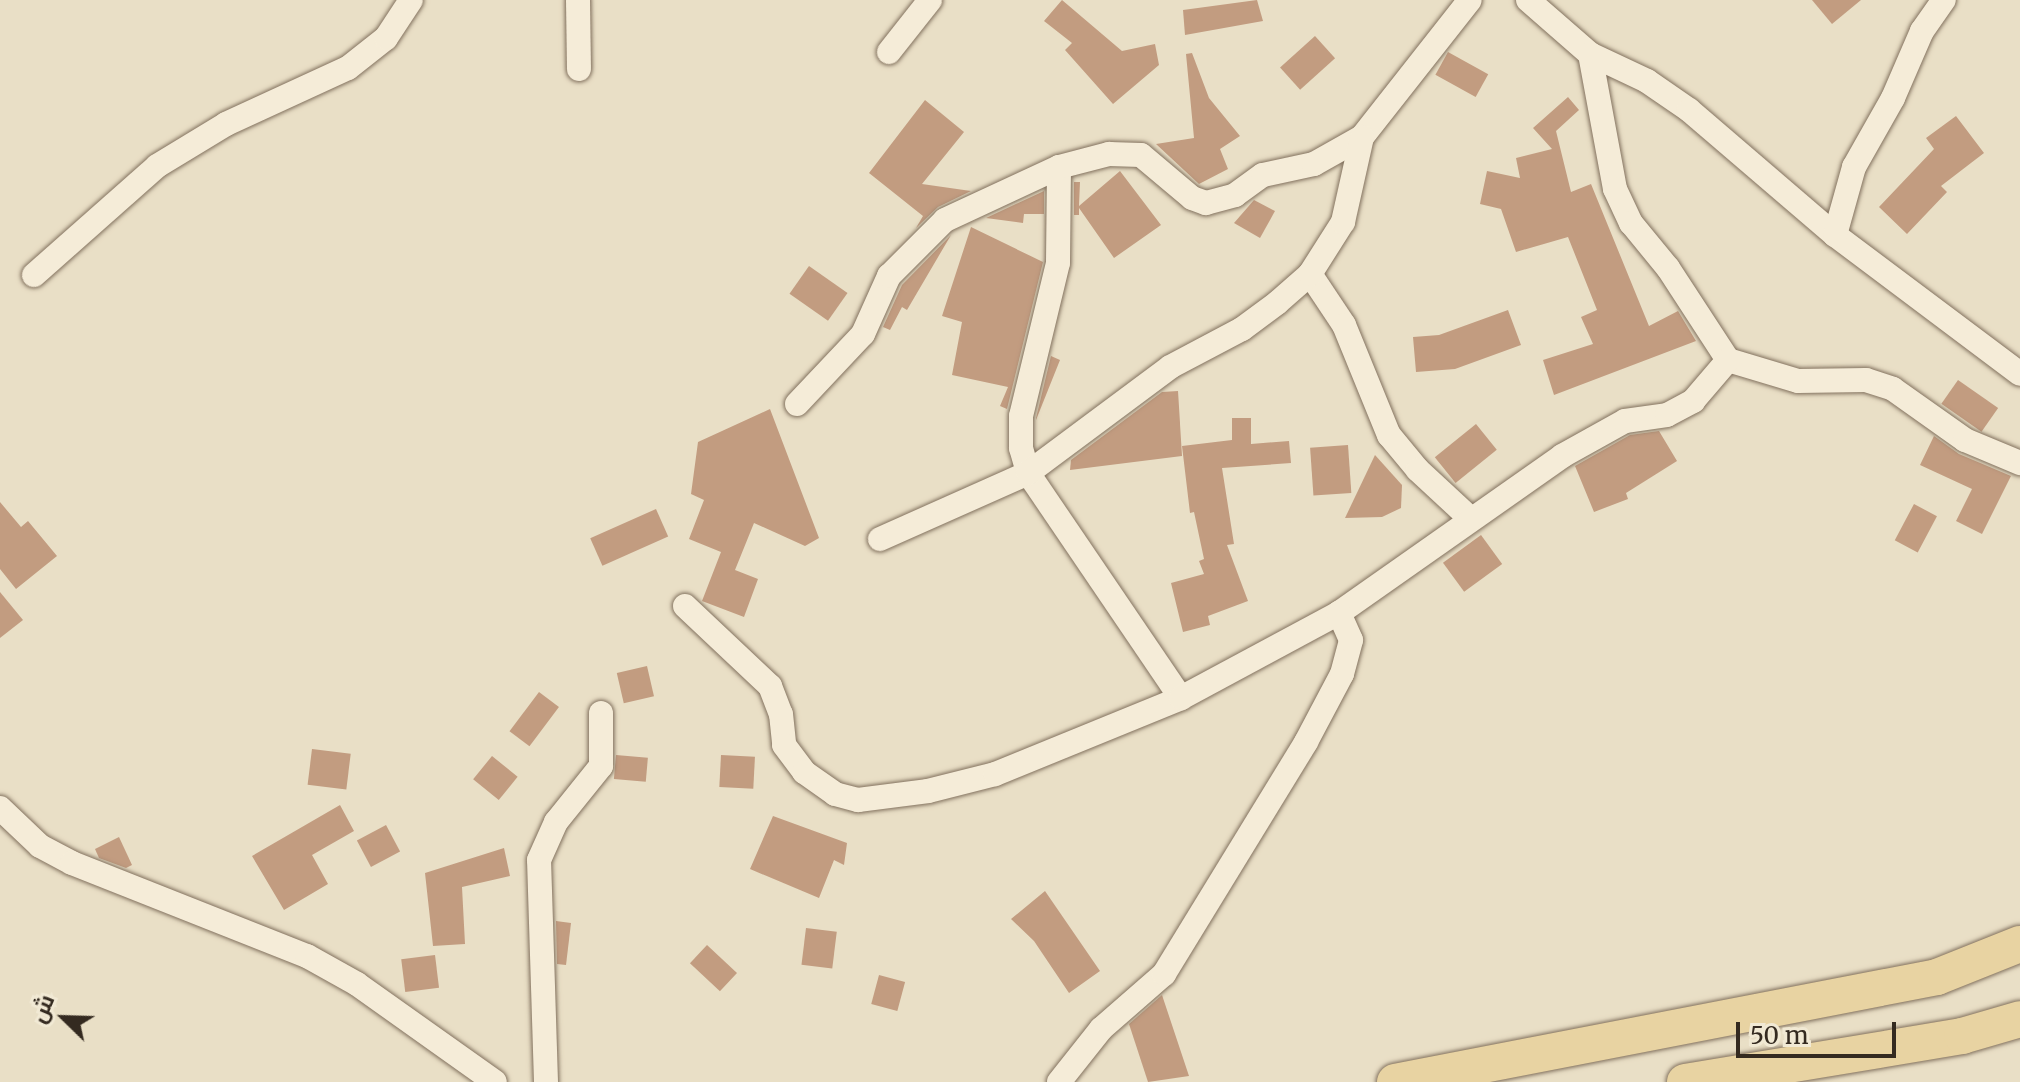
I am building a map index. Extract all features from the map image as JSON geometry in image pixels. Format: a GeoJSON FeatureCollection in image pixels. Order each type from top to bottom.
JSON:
{"type":"FeatureCollection","features":[{"type":"Feature","properties":{"kind":"main road"},"geometry":{"type":"LineString","coordinates":[[1395,1082],[1937,977],[2020,944]]}},
{"type":"Feature","properties":{"kind":"main road"},"geometry":{"type":"LineString","coordinates":[[1685,1082],[1962,1036],[2020,1019]]}},
{"type":"Feature","properties":{"kind":"street"},"geometry":{"type":"LineString","coordinates":[[34,275],[157,166],[226,124],[348,68],[386,38],[411,0]]}},
{"type":"Feature","properties":{"kind":"street"},"geometry":{"type":"LineString","coordinates":[[579,0],[579,69]]}},
{"type":"Feature","properties":{"kind":"street"},"geometry":{"type":"LineString","coordinates":[[889,52],[930,0]]}},
{"type":"Feature","properties":{"kind":"street"},"geometry":{"type":"LineString","coordinates":[[797,404],[863,334],[889,276],[945,220],[1059,167],[1109,154],[1141,155],[1192,198],[1206,203],[1235,195],[1263,175],[1314,164],[1362,137],[1470,0]]}},
{"type":"Feature","properties":{"kind":"street"},"geometry":{"type":"LineString","coordinates":[[1528,0],[1590,54],[1647,81],[1689,110],[1835,235],[2020,374]]}},
{"type":"Feature","properties":{"kind":"street"},"geometry":{"type":"LineString","coordinates":[[1835,235],[1854,167],[1893,98],[1922,31],[1944,0]]}},
{"type":"Feature","properties":{"kind":"street"},"geometry":{"type":"LineString","coordinates":[[1590,54],[1615,189],[1631,223],[1668,268],[1728,360],[1798,381],[1866,380],[1893,389],[1923,405],[1965,440],[2020,463]]}},
{"type":"Feature","properties":{"kind":"street"},"geometry":{"type":"LineString","coordinates":[[880,539],[1028,473],[1170,367],[1242,329],[1310,274],[1343,222],[1362,137]]}},
{"type":"Feature","properties":{"kind":"street"},"geometry":{"type":"LineString","coordinates":[[1059,167],[1058,263],[1021,416],[1028,473],[1181,698]]}},
{"type":"Feature","properties":{"kind":"street"},"geometry":{"type":"LineString","coordinates":[[1310,274],[1344,325],[1389,435],[1471,519]]}},
{"type":"Feature","properties":{"kind":"street"},"geometry":{"type":"LineString","coordinates":[[685,606],[770,686],[784,745],[804,772],[835,794],[858,800],[928,791],[995,774],[1181,698],[1339,613],[1562,456],[1625,421],[1667,415],[1693,401],[1728,360]]}},
{"type":"Feature","properties":{"kind":"street"},"geometry":{"type":"LineString","coordinates":[[1059,1082],[1101,1029],[1164,974],[1306,742],[1342,674],[1351,640],[1339,613]]}},
{"type":"Feature","properties":{"kind":"street"},"geometry":{"type":"LineString","coordinates":[[546,1082],[539,860],[556,822],[601,766],[601,713]]}},
{"type":"Feature","properties":{"kind":"street"},"geometry":{"type":"LineString","coordinates":[[0,808],[40,846],[72,863],[307,956],[357,984],[495,1082]]}},
{"type":"Feature","properties":{"kind":"building"},"geometry":{"type":"Polygon","coordinates":[[[1062,0],[1122,51],[1155,44],[1159,65],[1113,104],[1065,50],[1072,43],[1044,21],[1062,0]]]}},
{"type":"Feature","properties":{"kind":"building"},"geometry":{"type":"Polygon","coordinates":[[[1257,0],[1263,21],[1185,35],[1183,10],[1257,0]]]}},
{"type":"Feature","properties":{"kind":"building"},"geometry":{"type":"Polygon","coordinates":[[[1812,0],[1861,0],[1832,24],[1812,0]]]}},
{"type":"Feature","properties":{"kind":"building"},"geometry":{"type":"Polygon","coordinates":[[[1315,36],[1335,58],[1300,90],[1280,67],[1315,36]]]}},
{"type":"Feature","properties":{"kind":"building"},"geometry":{"type":"Polygon","coordinates":[[[1448,52],[1488,74],[1476,97],[1435,75],[1448,52]]]}},
{"type":"Feature","properties":{"kind":"building"},"geometry":{"type":"Polygon","coordinates":[[[1192,53],[1209,98],[1240,136],[1220,149],[1228,169],[1199,184],[1156,144],[1194,138],[1186,54],[1192,53]]]}},
{"type":"Feature","properties":{"kind":"building"},"geometry":{"type":"Polygon","coordinates":[[[1568,97],[1579,110],[1556,131],[1571,192],[1591,184],[1649,326],[1678,311],[1696,341],[1554,395],[1543,360],[1593,344],[1581,317],[1597,310],[1568,237],[1516,252],[1501,209],[1480,204],[1487,171],[1520,178],[1516,158],[1552,149],[1533,128],[1568,97]]]}},
{"type":"Feature","properties":{"kind":"building"},"geometry":{"type":"Polygon","coordinates":[[[925,100],[964,132],[922,184],[971,191],[938,207],[916,228],[923,216],[869,173],[925,100]]]}},
{"type":"Feature","properties":{"kind":"building"},"geometry":{"type":"Polygon","coordinates":[[[1956,116],[1984,153],[1941,186],[1947,192],[1907,234],[1879,207],[1934,149],[1926,138],[1956,116]]]}},
{"type":"Feature","properties":{"kind":"building"},"geometry":{"type":"Polygon","coordinates":[[[1120,171],[1161,225],[1114,258],[1079,208],[1079,215],[1074,215],[1074,182],[1080,182],[1079,206],[1120,171]]]}},
{"type":"Feature","properties":{"kind":"building"},"geometry":{"type":"Polygon","coordinates":[[[1044,191],[1044,214],[1024,214],[1023,223],[986,218],[1044,191]]]}},
{"type":"Feature","properties":{"kind":"building"},"geometry":{"type":"Polygon","coordinates":[[[1254,200],[1275,211],[1260,238],[1234,223],[1254,200]]]}},
{"type":"Feature","properties":{"kind":"building"},"geometry":{"type":"Polygon","coordinates":[[[971,227],[1043,262],[1007,409],[1000,406],[1008,387],[952,375],[962,322],[942,316],[971,227]]]}},
{"type":"Feature","properties":{"kind":"building"},"geometry":{"type":"Polygon","coordinates":[[[951,235],[907,310],[902,307],[890,330],[883,327],[902,285],[951,235]]]}},
{"type":"Feature","properties":{"kind":"building"},"geometry":{"type":"Polygon","coordinates":[[[809,266],[848,293],[828,321],[789,294],[809,266]]]}},
{"type":"Feature","properties":{"kind":"building"},"geometry":{"type":"Polygon","coordinates":[[[1508,310],[1521,345],[1455,369],[1416,372],[1413,337],[1439,335],[1508,310]]]}},
{"type":"Feature","properties":{"kind":"building"},"geometry":{"type":"Polygon","coordinates":[[[1051,356],[1060,360],[1036,420],[1036,418],[1051,356]]]}},
{"type":"Feature","properties":{"kind":"building"},"geometry":{"type":"Polygon","coordinates":[[[1958,380],[1998,408],[1982,432],[1941,404],[1958,380]]]}},
{"type":"Feature","properties":{"kind":"building"},"geometry":{"type":"Polygon","coordinates":[[[1178,391],[1182,456],[1070,470],[1071,460],[1162,392],[1178,391]]]}},
{"type":"Feature","properties":{"kind":"building"},"geometry":{"type":"Polygon","coordinates":[[[770,409],[819,538],[805,546],[754,523],[735,570],[758,579],[744,617],[702,601],[721,552],[689,539],[704,500],[691,494],[698,442],[770,409]]]}},
{"type":"Feature","properties":{"kind":"building"},"geometry":{"type":"Polygon","coordinates":[[[1232,418],[1251,418],[1251,444],[1289,441],[1291,463],[1222,468],[1234,544],[1227,545],[1248,601],[1208,616],[1210,625],[1183,632],[1171,583],[1204,574],[1199,561],[1204,559],[1194,512],[1190,513],[1182,446],[1232,440],[1232,418]]]}},
{"type":"Feature","properties":{"kind":"building"},"geometry":{"type":"Polygon","coordinates":[[[1476,424],[1497,450],[1456,483],[1435,457],[1476,424]]]}},
{"type":"Feature","properties":{"kind":"building"},"geometry":{"type":"Polygon","coordinates":[[[1659,431],[1677,461],[1626,493],[1628,499],[1594,512],[1575,466],[1630,435],[1659,431]]]}},
{"type":"Feature","properties":{"kind":"building"},"geometry":{"type":"Polygon","coordinates":[[[1934,436],[1959,454],[2011,476],[1982,534],[1956,521],[1972,489],[1920,465],[1934,436]]]}},
{"type":"Feature","properties":{"kind":"building"},"geometry":{"type":"Polygon","coordinates":[[[1348,445],[1351,493],[1313,496],[1310,448],[1348,445]]]}},
{"type":"Feature","properties":{"kind":"building"},"geometry":{"type":"Polygon","coordinates":[[[1375,455],[1402,485],[1401,508],[1382,517],[1345,518],[1375,455]]]}},
{"type":"Feature","properties":{"kind":"building"},"geometry":{"type":"Polygon","coordinates":[[[0,502],[21,527],[28,521],[57,556],[16,589],[0,569],[0,502]]]}},
{"type":"Feature","properties":{"kind":"building"},"geometry":{"type":"Polygon","coordinates":[[[1914,504],[1937,516],[1918,552],[1895,540],[1914,504]]]}},
{"type":"Feature","properties":{"kind":"building"},"geometry":{"type":"Polygon","coordinates":[[[656,509],[668,536],[602,566],[590,538],[656,509]]]}},
{"type":"Feature","properties":{"kind":"building"},"geometry":{"type":"Polygon","coordinates":[[[1481,535],[1502,564],[1464,592],[1443,563],[1481,535]]]}},
{"type":"Feature","properties":{"kind":"building"},"geometry":{"type":"Polygon","coordinates":[[[0,592],[23,620],[0,638],[0,592]]]}},
{"type":"Feature","properties":{"kind":"building"},"geometry":{"type":"Polygon","coordinates":[[[647,666],[654,696],[624,703],[617,673],[647,666]]]}},
{"type":"Feature","properties":{"kind":"building"},"geometry":{"type":"Polygon","coordinates":[[[539,692],[559,707],[529,746],[510,731],[539,692]]]}},
{"type":"Feature","properties":{"kind":"building"},"geometry":{"type":"Polygon","coordinates":[[[312,749],[351,754],[346,789],[308,785],[312,749]]]}},
{"type":"Feature","properties":{"kind":"building"},"geometry":{"type":"Polygon","coordinates":[[[616,755],[648,758],[646,782],[614,779],[616,755]]]}},
{"type":"Feature","properties":{"kind":"building"},"geometry":{"type":"Polygon","coordinates":[[[721,755],[755,757],[753,789],[719,787],[721,755]]]}},
{"type":"Feature","properties":{"kind":"building"},"geometry":{"type":"Polygon","coordinates":[[[492,756],[518,777],[499,800],[473,779],[492,756]]]}},
{"type":"Feature","properties":{"kind":"building"},"geometry":{"type":"Polygon","coordinates":[[[340,805],[354,831],[312,855],[328,884],[284,910],[252,856],[340,805]]]}},
{"type":"Feature","properties":{"kind":"building"},"geometry":{"type":"Polygon","coordinates":[[[773,816],[847,843],[844,865],[834,860],[819,898],[750,869],[773,816]]]}},
{"type":"Feature","properties":{"kind":"building"},"geometry":{"type":"Polygon","coordinates":[[[386,825],[400,851],[371,867],[357,840],[386,825]]]}},
{"type":"Feature","properties":{"kind":"building"},"geometry":{"type":"Polygon","coordinates":[[[119,837],[132,865],[126,868],[99,858],[95,849],[119,837]]]}},
{"type":"Feature","properties":{"kind":"building"},"geometry":{"type":"Polygon","coordinates":[[[504,848],[510,876],[462,887],[465,944],[433,946],[425,873],[504,848]]]}},
{"type":"Feature","properties":{"kind":"building"},"geometry":{"type":"Polygon","coordinates":[[[1045,891],[1100,971],[1069,993],[1034,941],[1011,919],[1045,891]]]}},
{"type":"Feature","properties":{"kind":"building"},"geometry":{"type":"Polygon","coordinates":[[[556,921],[571,923],[566,965],[557,964],[556,921]]]}},
{"type":"Feature","properties":{"kind":"building"},"geometry":{"type":"Polygon","coordinates":[[[806,928],[837,932],[832,969],[801,965],[806,928]]]}},
{"type":"Feature","properties":{"kind":"building"},"geometry":{"type":"Polygon","coordinates":[[[707,945],[737,973],[720,991],[690,963],[707,945]]]}},
{"type":"Feature","properties":{"kind":"building"},"geometry":{"type":"Polygon","coordinates":[[[435,955],[439,988],[405,992],[401,959],[435,955]]]}},
{"type":"Feature","properties":{"kind":"building"},"geometry":{"type":"Polygon","coordinates":[[[879,975],[905,982],[897,1011],[871,1004],[879,975]]]}},
{"type":"Feature","properties":{"kind":"building"},"geometry":{"type":"Polygon","coordinates":[[[1162,995],[1189,1076],[1148,1082],[1129,1024],[1162,995]]]}}]}
